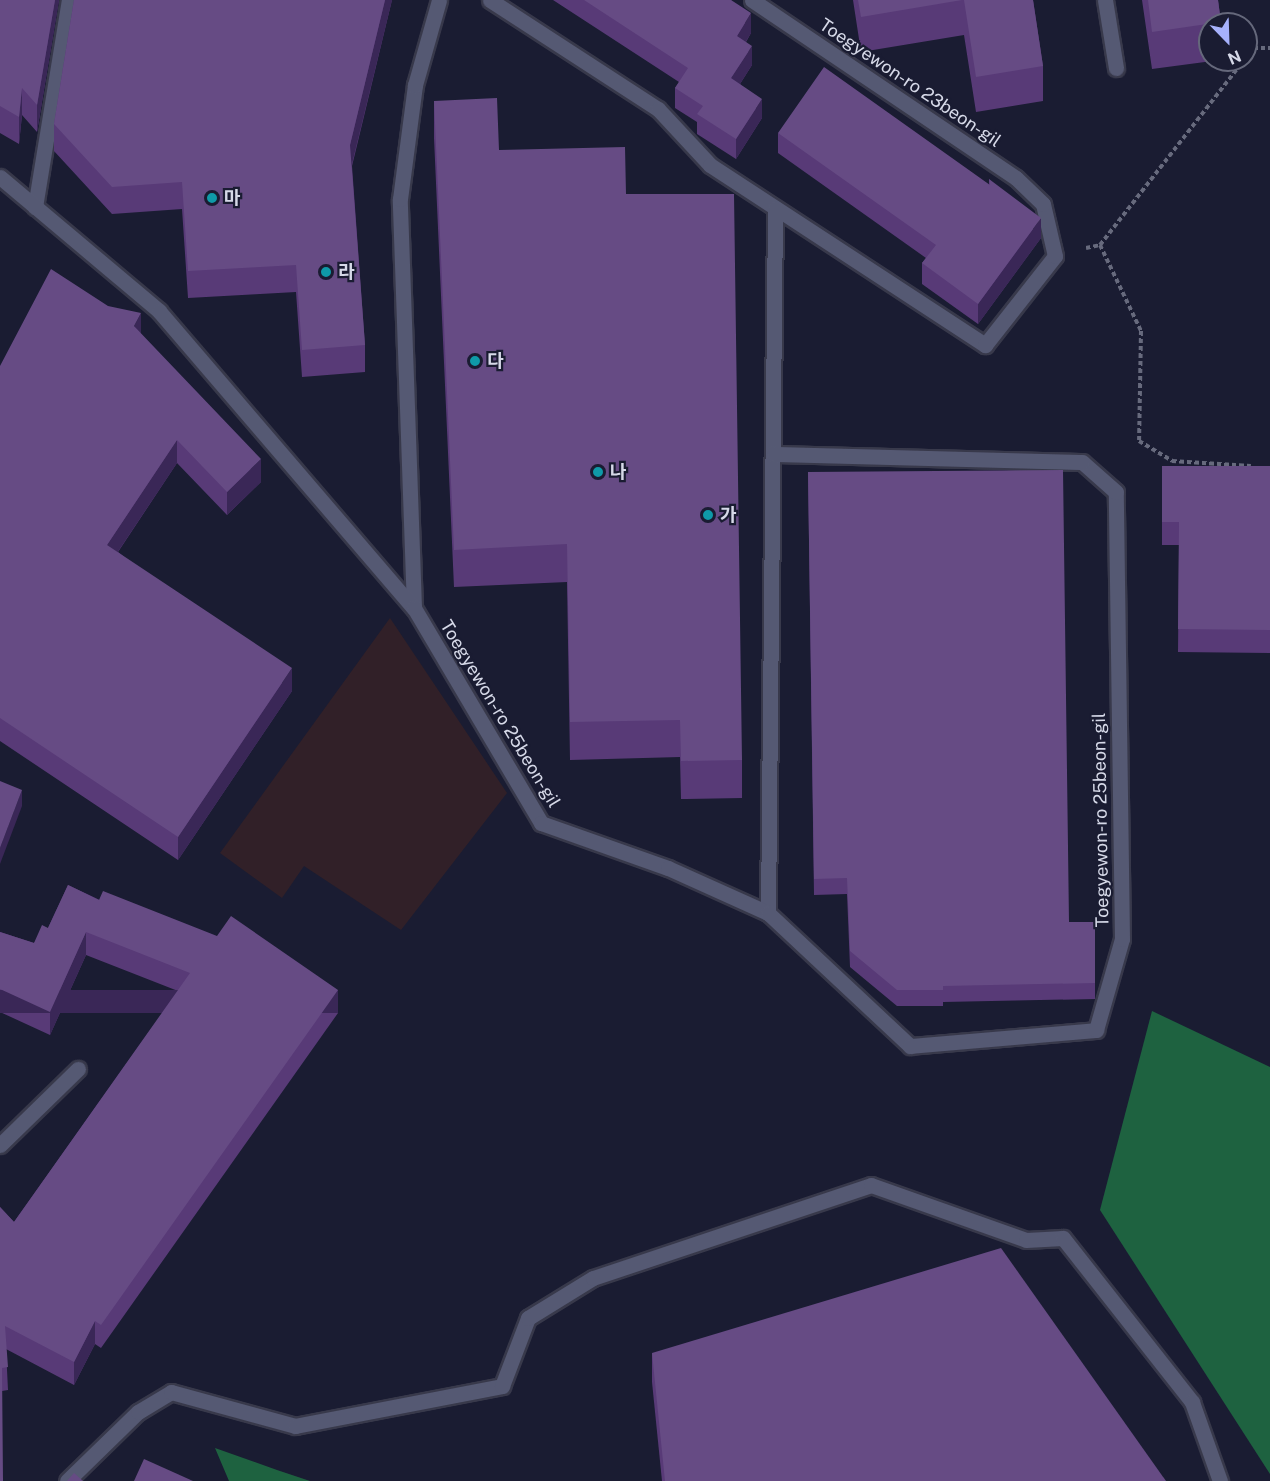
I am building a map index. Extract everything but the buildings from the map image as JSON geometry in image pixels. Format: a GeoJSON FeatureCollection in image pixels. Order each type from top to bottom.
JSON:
{"type":"FeatureCollection","features":[{"type":"Feature","properties":{"kind":"street"},"geometry":{"type":"LineString","coordinates":[[35,207],[69,0]]}},
{"type":"Feature","properties":{"kind":"street"},"geometry":{"type":"LineString","coordinates":[[414,608],[400,199],[415,86],[439,0]]}},
{"type":"Feature","properties":{"kind":"street"},"geometry":{"type":"LineString","coordinates":[[490,0],[658,109],[710,165],[985,345],[1055,256]]}},
{"type":"Feature","properties":{"kind":"street","name":"Toegyewon-ro 23beon-gil"},"geometry":{"type":"LineString","coordinates":[[752,0],[1016,177],[1043,204],[1055,256]]}},
{"type":"Feature","properties":{"kind":"street"},"geometry":{"type":"LineString","coordinates":[[1105,0],[1116,68]]}},
{"type":"Feature","properties":{"kind":"street","name":"Toegyewon-ro 25beon-gil"},"geometry":{"type":"LineString","coordinates":[[0,177],[159,311],[414,608],[541,823],[668,868],[768,913],[910,1046],[1096,1030],[1122,939],[1116,492],[1082,462],[774,454]]}},
{"type":"Feature","properties":{"kind":"street"},"geometry":{"type":"LineString","coordinates":[[768,913],[775,208]]}},
{"type":"Feature","properties":{"kind":"street"},"geometry":{"type":"LineString","coordinates":[[0,1145],[78,1069]]}},
{"type":"Feature","properties":{"kind":"street"},"geometry":{"type":"LineString","coordinates":[[67,1481],[138,1412],[171,1392],[295,1426],[502,1386],[528,1318],[593,1278],[871,1185],[1026,1240],[1064,1238],[1192,1402],[1220,1481]]}},
{"type":"Feature","properties":{"kind":"path"},"geometry":{"type":"LineString","coordinates":[[1055,256],[1100,245],[1234,72]]}},
{"type":"Feature","properties":{"kind":"path"},"geometry":{"type":"LineString","coordinates":[[1100,245],[1141,331],[1138,441],[1172,461],[1259,467]]}},
{"type":"Feature","properties":{"kind":"shaded area"},"geometry":{"type":"Polygon","coordinates":[[[390,618],[507,793],[401,930],[304,866],[282,898],[220,853],[390,618]]]}},
{"type":"Feature","properties":{"kind":"green space"},"geometry":{"type":"Polygon","coordinates":[[[1152,1011],[1270,1067],[1270,1474],[1100,1210],[1152,1011]]]}},
{"type":"Feature","properties":{"kind":"green space"},"geometry":{"type":"Polygon","coordinates":[[[215,1448],[277,1470],[310,1481],[229,1481],[215,1448]]]}},
{"type":"Feature","properties":{"kind":"place","name":"마"},"geometry":{"type":"Point","coordinates":[212,198]}},
{"type":"Feature","properties":{"kind":"place","name":"라"},"geometry":{"type":"Point","coordinates":[326,272]}},
{"type":"Feature","properties":{"kind":"place","name":"다"},"geometry":{"type":"Point","coordinates":[475,361]}},
{"type":"Feature","properties":{"kind":"place","name":"나"},"geometry":{"type":"Point","coordinates":[598,472]}},
{"type":"Feature","properties":{"kind":"place","name":"가"},"geometry":{"type":"Point","coordinates":[708,515]}}]}
